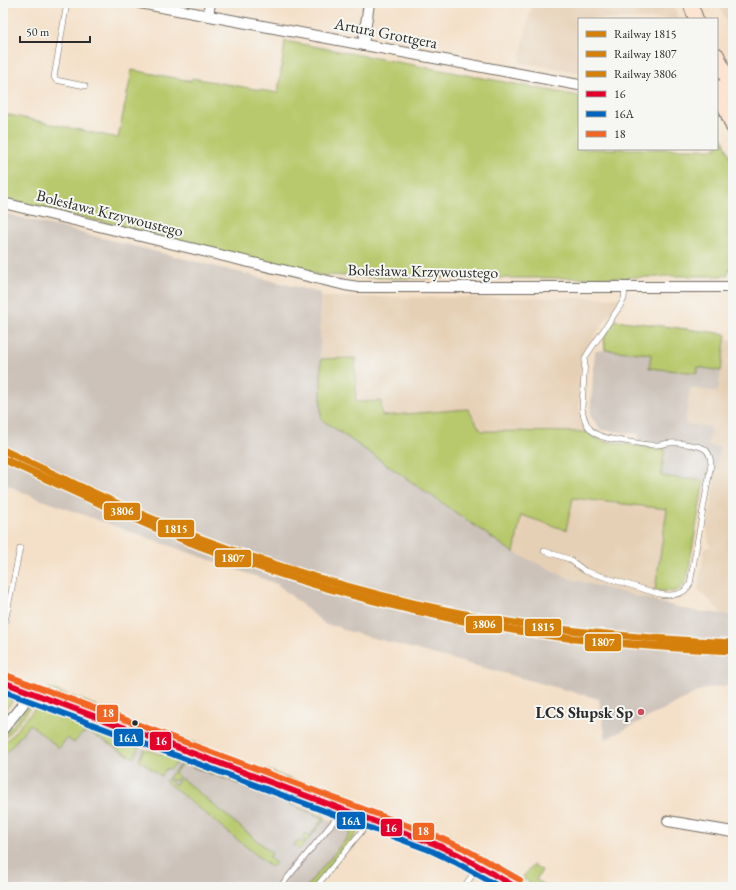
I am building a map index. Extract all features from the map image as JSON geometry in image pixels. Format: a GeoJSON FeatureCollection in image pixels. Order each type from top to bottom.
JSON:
{"type":"FeatureCollection","features":[{"type":"Feature","properties":{"kind":"street","name":"Artura Grottgera"},"geometry":{"type":"LineString","coordinates":[[140,3],[578,84]]}},
{"type":"Feature","properties":{"kind":"street"},"geometry":{"type":"LineString","coordinates":[[208,16],[210,3]]}},
{"type":"Feature","properties":{"kind":"street"},"geometry":{"type":"LineString","coordinates":[[364,45],[369,3]]}},
{"type":"Feature","properties":{"kind":"street"},"geometry":{"type":"LineString","coordinates":[[690,3],[696,18]]}},
{"type":"Feature","properties":{"kind":"street"},"geometry":{"type":"LineString","coordinates":[[718,57],[733,93]]}},
{"type":"Feature","properties":{"kind":"street"},"geometry":{"type":"LineString","coordinates":[[718,90],[733,127]]}},
{"type":"Feature","properties":{"kind":"street","name":"Bolesława Krzywoustego"},"geometry":{"type":"LineString","coordinates":[[3,203],[358,287],[733,287]]}},
{"type":"Feature","properties":{"kind":"street"},"geometry":{"type":"LineString","coordinates":[[3,682],[435,844],[459,855],[516,887]]}},
{"type":"Feature","properties":{"kind":"street"},"geometry":{"type":"LineString","coordinates":[[3,729],[23,704],[28,691]]}},
{"type":"Feature","properties":{"kind":"street"},"geometry":{"type":"LineString","coordinates":[[668,821],[733,832]]}},
{"type":"Feature","properties":{"kind":"lane"},"geometry":{"type":"LineString","coordinates":[[67,3],[54,77],[56,80],[85,86]]}},
{"type":"Feature","properties":{"kind":"lane"},"geometry":{"type":"LineString","coordinates":[[544,551],[569,559],[585,571],[659,594],[678,594],[686,590],[690,584],[711,464],[707,451],[701,447],[674,442],[654,445],[602,437],[588,427],[583,414],[582,408],[585,358],[624,299],[625,287]]}},
{"type":"Feature","properties":{"kind":"lane"},"geometry":{"type":"LineString","coordinates":[[3,632],[20,548]]}},
{"type":"Feature","properties":{"kind":"lane"},"geometry":{"type":"LineString","coordinates":[[280,887],[343,809]]}},
{"type":"Feature","properties":{"kind":"lane"},"geometry":{"type":"LineString","coordinates":[[316,887],[371,820]]}},
{"type":"Feature","properties":{"kind":"lane"},"geometry":{"type":"LineString","coordinates":[[464,887],[478,866]]}},
{"type":"Feature","properties":{"kind":"shaded area"},"geometry":{"type":"Polygon","coordinates":[[[532,3],[656,3],[657,6],[661,5],[660,3],[673,3],[678,18],[578,18],[578,72],[519,62],[532,3]]]}},
{"type":"Feature","properties":{"kind":"shaded area"},"geometry":{"type":"Polygon","coordinates":[[[718,3],[733,3],[733,36],[718,3]]]}},
{"type":"Feature","properties":{"kind":"shaded area"},"geometry":{"type":"Polygon","coordinates":[[[3,213],[320,293],[321,419],[517,554],[571,579],[693,611],[733,615],[733,685],[705,688],[606,739],[599,699],[340,629],[340,627],[326,625],[277,584],[31,496],[3,483],[3,213]]]}},
{"type":"Feature","properties":{"kind":"shaded area"},"geometry":{"type":"Polygon","coordinates":[[[320,297],[621,298],[582,355],[579,406],[583,421],[589,432],[481,431],[468,409],[382,416],[356,402],[355,358],[321,359],[320,297]]]}},
{"type":"Feature","properties":{"kind":"shaded area"},"geometry":{"type":"Polygon","coordinates":[[[726,339],[733,339],[733,615],[723,614],[698,588],[704,549],[710,546],[707,531],[720,448],[708,446],[685,424],[690,387],[718,392],[726,339]]]}},
{"type":"Feature","properties":{"kind":"shaded area"},"geometry":{"type":"Polygon","coordinates":[[[605,350],[651,354],[649,367],[697,373],[698,367],[721,371],[718,392],[690,388],[685,424],[711,427],[708,446],[720,447],[714,482],[661,476],[659,449],[637,447],[639,434],[601,430],[590,416],[595,351],[605,350]]]}},
{"type":"Feature","properties":{"kind":"shaded area"},"geometry":{"type":"Polygon","coordinates":[[[573,498],[668,509],[654,601],[571,579],[514,553],[521,514],[573,498]]]}},
{"type":"Feature","properties":{"kind":"shaded area"},"geometry":{"type":"Polygon","coordinates":[[[35,708],[263,793],[333,822],[351,833],[306,887],[3,887],[3,745],[35,708]]]}},
{"type":"Feature","properties":{"kind":"green space"},"geometry":{"type":"Polygon","coordinates":[[[285,41],[578,96],[578,150],[718,150],[718,132],[723,139],[733,164],[733,264],[727,276],[420,278],[324,276],[124,226],[3,199],[3,128],[5,114],[118,138],[132,70],[191,81],[192,78],[278,93],[285,41]]]}},
{"type":"Feature","properties":{"kind":"green space"},"geometry":{"type":"Polygon","coordinates":[[[615,320],[726,334],[721,371],[698,367],[697,373],[649,368],[651,354],[605,350],[604,337],[615,320]]]}},
{"type":"Feature","properties":{"kind":"green space"},"geometry":{"type":"Polygon","coordinates":[[[355,358],[356,402],[381,401],[382,416],[468,409],[481,431],[589,432],[594,437],[603,441],[659,449],[665,447],[661,476],[704,481],[687,579],[684,584],[678,590],[670,592],[655,590],[667,509],[573,498],[566,530],[521,515],[514,553],[321,419],[321,359],[355,358]]]}},
{"type":"Feature","properties":{"kind":"green space"},"geometry":{"type":"Polygon","coordinates":[[[48,688],[68,695],[66,700],[46,692],[48,688]]]}},
{"type":"Feature","properties":{"kind":"green space"},"geometry":{"type":"Polygon","coordinates":[[[3,695],[12,698],[12,702],[3,713],[3,695]]]}},
{"type":"Feature","properties":{"kind":"green space"},"geometry":{"type":"Polygon","coordinates":[[[72,696],[97,706],[95,710],[70,701],[72,696]]]}},
{"type":"Feature","properties":{"kind":"green space"},"geometry":{"type":"Polygon","coordinates":[[[38,701],[102,726],[100,727],[34,702],[38,701]]]}},
{"type":"Feature","properties":{"kind":"green space"},"geometry":{"type":"Polygon","coordinates":[[[28,706],[29,710],[3,740],[3,736],[28,706]]]}},
{"type":"Feature","properties":{"kind":"green space"},"geometry":{"type":"Polygon","coordinates":[[[35,708],[139,747],[134,758],[90,733],[85,733],[81,735],[74,743],[67,738],[59,748],[30,724],[3,757],[3,745],[35,708]]]}},
{"type":"Feature","properties":{"kind":"green space"},"geometry":{"type":"Polygon","coordinates":[[[107,728],[239,775],[237,779],[108,731],[107,728]]]}},
{"type":"Feature","properties":{"kind":"green space"},"geometry":{"type":"Polygon","coordinates":[[[155,728],[238,759],[236,764],[153,732],[155,728]]]}},
{"type":"Feature","properties":{"kind":"green space"},"geometry":{"type":"Polygon","coordinates":[[[144,749],[179,760],[170,770],[167,768],[161,776],[139,760],[144,749]]]}},
{"type":"Feature","properties":{"kind":"green space"},"geometry":{"type":"Polygon","coordinates":[[[182,762],[252,789],[182,763],[175,773],[179,777],[176,781],[168,778],[182,762]]]}},
{"type":"Feature","properties":{"kind":"green space"},"geometry":{"type":"Polygon","coordinates":[[[262,768],[316,789],[315,793],[260,772],[262,768]]]}},
{"type":"Feature","properties":{"kind":"green space"},"geometry":{"type":"Polygon","coordinates":[[[181,778],[272,853],[269,858],[276,863],[271,867],[165,781],[167,779],[175,785],[181,778]]]}},
{"type":"Feature","properties":{"kind":"green space"},"geometry":{"type":"Polygon","coordinates":[[[259,783],[321,808],[325,813],[258,787],[259,783]]]}},
{"type":"Feature","properties":{"kind":"green space"},"geometry":{"type":"Polygon","coordinates":[[[329,794],[358,805],[357,809],[328,799],[329,794]]]}},
{"type":"Feature","properties":{"kind":"green space"},"geometry":{"type":"Polygon","coordinates":[[[268,795],[325,817],[325,819],[300,849],[294,845],[297,841],[303,842],[305,840],[301,837],[305,833],[310,836],[323,818],[268,795]]]}},
{"type":"Feature","properties":{"kind":"green space"},"geometry":{"type":"Polygon","coordinates":[[[340,822],[360,829],[313,887],[306,887],[351,833],[338,824],[340,822]]]}},
{"type":"Feature","properties":{"kind":"green space"},"geometry":{"type":"Polygon","coordinates":[[[371,826],[430,848],[430,852],[368,828],[371,826]]]}},
{"type":"Feature","properties":{"kind":"green space"},"geometry":{"type":"Polygon","coordinates":[[[479,857],[508,872],[506,875],[477,859],[479,857]]]}},
{"type":"Feature","properties":{"kind":"green space"},"geometry":{"type":"Polygon","coordinates":[[[533,865],[542,870],[536,880],[548,887],[538,887],[522,878],[533,865]]]}},
{"type":"Feature","properties":{"kind":"rail line","name":"1815"},"geometry":{"type":"LineString","coordinates":[[3,450],[127,508],[177,529],[243,554],[327,581],[412,603],[542,627],[638,637],[733,643]]}},
{"type":"Feature","properties":{"kind":"rail line","name":"1807"},"geometry":{"type":"LineString","coordinates":[[3,459],[125,515],[199,546],[282,575],[366,599],[452,619],[562,637],[636,645],[733,651]]}},
{"type":"Feature","properties":{"kind":"rail line","name":"3806"},"geometry":{"type":"LineString","coordinates":[[3,459],[203,545],[271,570],[334,590],[430,614],[553,636],[630,644],[681,646],[733,645]]}},
{"type":"Feature","properties":{"kind":"transit line","name":"18"},"geometry":{"type":"LineString","coordinates":[[6,675],[438,837],[463,848],[520,880]]}},
{"type":"Feature","properties":{"kind":"transit line","name":"16"},"geometry":{"type":"LineString","coordinates":[[3,682],[435,844],[459,855],[516,887]]}},
{"type":"Feature","properties":{"kind":"transit line","name":"16A"},"geometry":{"type":"LineString","coordinates":[[3,691],[432,851],[500,887]]}},
{"type":"Feature","properties":{"kind":"place","name":"LCS Słupsk Sp"},"geometry":{"type":"Point","coordinates":[641,712]}}]}
